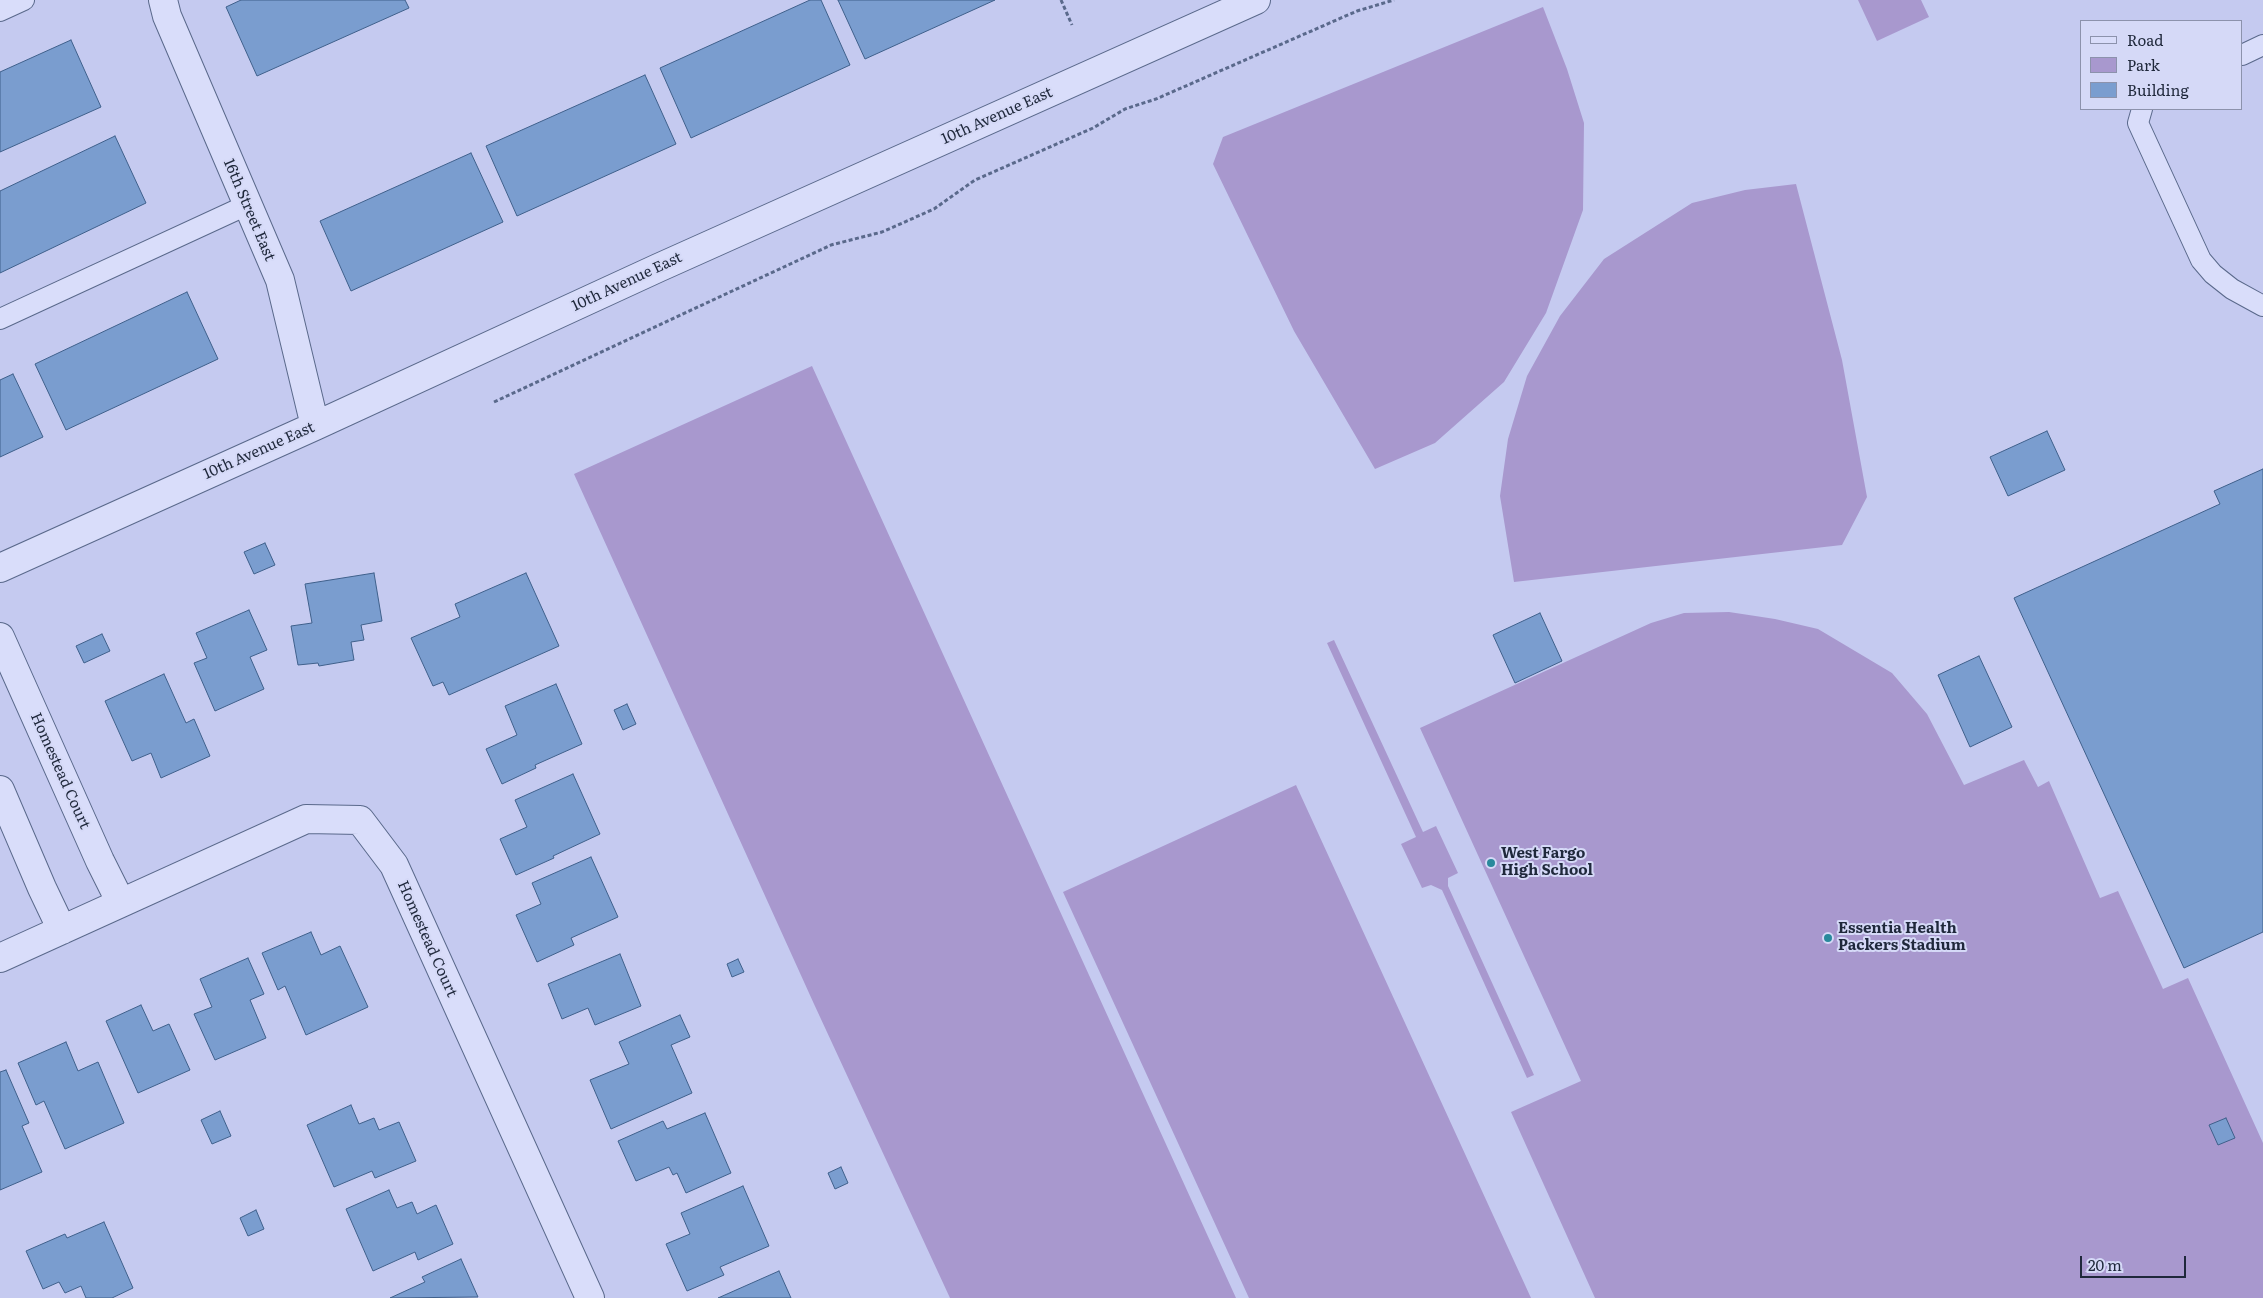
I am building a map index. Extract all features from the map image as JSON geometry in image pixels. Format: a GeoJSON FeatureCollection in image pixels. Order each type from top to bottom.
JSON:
{"type":"FeatureCollection","features":[{"type":"Feature","properties":{"kind":"street","name":"16th Street East"},"geometry":{"type":"LineString","coordinates":[[163,0],[167,16],[280,280],[315,426]]}},
{"type":"Feature","properties":{"kind":"street","name":"10th Avenue East"},"geometry":{"type":"LineString","coordinates":[[0,568],[667,264],[1256,0]]}},
{"type":"Feature","properties":{"kind":"street","name":"Homestead Court"},"geometry":{"type":"LineString","coordinates":[[0,637],[100,861],[121,903]]}},
{"type":"Feature","properties":{"kind":"street"},"geometry":{"type":"LineString","coordinates":[[0,790],[62,930]]}},
{"type":"Feature","properties":{"kind":"street","name":"Homestead Court"},"geometry":{"type":"LineString","coordinates":[[0,958],[306,819],[360,820],[394,864],[590,1298]]}},
{"type":"Feature","properties":{"kind":"lane"},"geometry":{"type":"LineString","coordinates":[[0,11],[24,0]]}},
{"type":"Feature","properties":{"kind":"lane"},"geometry":{"type":"LineString","coordinates":[[2243,55],[2263,45]]}},
{"type":"Feature","properties":{"kind":"lane"},"geometry":{"type":"LineString","coordinates":[[2142,110],[2138,123],[2201,260],[2212,274],[2232,289],[2263,306]]}},
{"type":"Feature","properties":{"kind":"lane"},"geometry":{"type":"LineString","coordinates":[[0,319],[247,205]]}},
{"type":"Feature","properties":{"kind":"path"},"geometry":{"type":"LineString","coordinates":[[1061,0],[1072,25]]}},
{"type":"Feature","properties":{"kind":"path"},"geometry":{"type":"LineString","coordinates":[[494,402],[831,245],[882,232],[926,213],[974,180],[1092,128],[1126,109],[1156,100],[1357,11],[1394,0]]}},
{"type":"Feature","properties":{"kind":"green space"},"geometry":{"type":"Polygon","coordinates":[[[1858,0],[1921,0],[1929,17],[1877,41],[1858,0]]]}},
{"type":"Feature","properties":{"kind":"green space"},"geometry":{"type":"Polygon","coordinates":[[[1543,7],[1567,69],[1584,123],[1583,210],[1546,313],[1504,382],[1435,443],[1375,469],[1294,331],[1213,164],[1223,137],[1543,7]]]}},
{"type":"Feature","properties":{"kind":"green space"},"geometry":{"type":"Polygon","coordinates":[[[1796,184],[1842,360],[1867,497],[1842,545],[1514,582],[1500,496],[1508,439],[1527,376],[1560,316],[1604,259],[1692,203],[1745,190],[1796,184]]]}},
{"type":"Feature","properties":{"kind":"green space"},"geometry":{"type":"Polygon","coordinates":[[[812,366],[1236,1298],[950,1298],[814,1004],[574,474],[812,366]]]}},
{"type":"Feature","properties":{"kind":"green space","name":"Essentia Health Packers Stadium"},"geometry":{"type":"Polygon","coordinates":[[[1729,612],[1775,619],[1818,629],[1892,673],[1927,714],[1964,785],[2024,760],[2038,787],[2049,781],[2100,898],[2118,891],[2163,989],[2188,978],[2263,1143],[2263,1298],[1595,1298],[1511,1112],[1581,1081],[1420,728],[1651,623],[1684,613],[1729,612]]]}},
{"type":"Feature","properties":{"kind":"green space"},"geometry":{"type":"Polygon","coordinates":[[[1334,640],[1423,832],[1436,826],[1458,873],[1448,878],[1448,886],[1534,1075],[1527,1078],[1442,890],[1431,885],[1422,888],[1401,844],[1416,837],[1327,643],[1334,640]]]}},
{"type":"Feature","properties":{"kind":"green space"},"geometry":{"type":"Polygon","coordinates":[[[1296,785],[1531,1298],[1249,1298],[1063,892],[1296,785]]]}},
{"type":"Feature","properties":{"kind":"building"},"geometry":{"type":"Polygon","coordinates":[[[241,0],[405,0],[409,8],[257,76],[226,7],[241,0]]]}},
{"type":"Feature","properties":{"kind":"building"},"geometry":{"type":"Polygon","coordinates":[[[810,0],[821,0],[850,65],[691,138],[660,68],[810,0]]]}},
{"type":"Feature","properties":{"kind":"building"},"geometry":{"type":"Polygon","coordinates":[[[838,0],[995,0],[865,59],[838,0]]]}},
{"type":"Feature","properties":{"kind":"building"},"geometry":{"type":"Polygon","coordinates":[[[71,40],[101,107],[0,152],[0,72],[71,40]]]}},
{"type":"Feature","properties":{"kind":"building"},"geometry":{"type":"Polygon","coordinates":[[[645,75],[676,144],[517,216],[486,146],[645,75]]]}},
{"type":"Feature","properties":{"kind":"building"},"geometry":{"type":"Polygon","coordinates":[[[115,136],[146,203],[0,273],[0,191],[115,136]]]}},
{"type":"Feature","properties":{"kind":"building"},"geometry":{"type":"Polygon","coordinates":[[[471,153],[503,222],[351,291],[320,221],[471,153]]]}},
{"type":"Feature","properties":{"kind":"building"},"geometry":{"type":"Polygon","coordinates":[[[187,292],[218,359],[66,430],[35,364],[187,292]]]}},
{"type":"Feature","properties":{"kind":"building"},"geometry":{"type":"Polygon","coordinates":[[[13,374],[43,437],[0,457],[0,380],[13,374]]]}},
{"type":"Feature","properties":{"kind":"building"},"geometry":{"type":"Polygon","coordinates":[[[2047,431],[2065,470],[2008,496],[1990,457],[2047,431]]]}},
{"type":"Feature","properties":{"kind":"building"},"geometry":{"type":"Polygon","coordinates":[[[2263,469],[2263,932],[2184,968],[2014,598],[2220,504],[2214,491],[2263,469]]]}},
{"type":"Feature","properties":{"kind":"building"},"geometry":{"type":"Polygon","coordinates":[[[265,543],[275,565],[254,574],[244,552],[265,543]]]}},
{"type":"Feature","properties":{"kind":"building"},"geometry":{"type":"Polygon","coordinates":[[[374,573],[382,621],[361,625],[364,640],[351,642],[354,660],[319,666],[318,663],[298,665],[291,626],[312,623],[305,584],[374,573]]]}},
{"type":"Feature","properties":{"kind":"building"},"geometry":{"type":"Polygon","coordinates":[[[526,573],[559,646],[449,695],[443,682],[433,686],[411,638],[460,617],[455,604],[526,573]]]}},
{"type":"Feature","properties":{"kind":"building"},"geometry":{"type":"Polygon","coordinates":[[[249,610],[267,650],[250,657],[264,689],[215,711],[194,663],[207,658],[196,633],[249,610]]]}},
{"type":"Feature","properties":{"kind":"building"},"geometry":{"type":"Polygon","coordinates":[[[1540,613],[1562,661],[1515,683],[1493,635],[1540,613]]]}},
{"type":"Feature","properties":{"kind":"building"},"geometry":{"type":"Polygon","coordinates":[[[102,634],[110,651],[84,663],[76,646],[102,634]]]}},
{"type":"Feature","properties":{"kind":"building"},"geometry":{"type":"Polygon","coordinates":[[[1979,656],[2012,727],[1970,747],[1938,675],[1979,656]]]}},
{"type":"Feature","properties":{"kind":"building"},"geometry":{"type":"Polygon","coordinates":[[[164,674],[186,723],[194,719],[210,756],[161,778],[151,753],[132,761],[105,701],[164,674]]]}},
{"type":"Feature","properties":{"kind":"building"},"geometry":{"type":"Polygon","coordinates":[[[556,684],[582,744],[535,765],[536,768],[502,784],[486,749],[517,735],[505,706],[556,684]]]}},
{"type":"Feature","properties":{"kind":"building"},"geometry":{"type":"Polygon","coordinates":[[[627,704],[636,724],[623,730],[614,710],[627,704]]]}},
{"type":"Feature","properties":{"kind":"building"},"geometry":{"type":"Polygon","coordinates":[[[573,774],[600,834],[516,875],[500,839],[527,827],[515,800],[573,774]]]}},
{"type":"Feature","properties":{"kind":"building"},"geometry":{"type":"Polygon","coordinates":[[[591,857],[618,917],[571,938],[574,945],[537,962],[516,915],[541,904],[532,883],[591,857]]]}},
{"type":"Feature","properties":{"kind":"building"},"geometry":{"type":"Polygon","coordinates":[[[311,932],[321,955],[340,946],[368,1007],[306,1035],[285,986],[278,990],[262,953],[311,932]]]}},
{"type":"Feature","properties":{"kind":"building"},"geometry":{"type":"Polygon","coordinates":[[[620,954],[641,1006],[595,1025],[588,1008],[562,1019],[548,984],[620,954]]]}},
{"type":"Feature","properties":{"kind":"building"},"geometry":{"type":"Polygon","coordinates":[[[248,958],[264,994],[250,1000],[266,1038],[215,1060],[194,1014],[212,1007],[200,979],[248,958]]]}},
{"type":"Feature","properties":{"kind":"building"},"geometry":{"type":"Polygon","coordinates":[[[738,959],[744,972],[732,977],[727,964],[738,959]]]}},
{"type":"Feature","properties":{"kind":"building"},"geometry":{"type":"Polygon","coordinates":[[[141,1005],[153,1031],[169,1024],[190,1070],[138,1093],[106,1021],[141,1005]]]}},
{"type":"Feature","properties":{"kind":"building"},"geometry":{"type":"Polygon","coordinates":[[[680,1015],[690,1037],[671,1045],[692,1093],[611,1129],[590,1080],[629,1064],[619,1042],[680,1015]]]}},
{"type":"Feature","properties":{"kind":"building"},"geometry":{"type":"Polygon","coordinates":[[[66,1042],[78,1071],[98,1062],[124,1123],[65,1149],[44,1101],[36,1105],[18,1063],[66,1042]]]}},
{"type":"Feature","properties":{"kind":"building"},"geometry":{"type":"Polygon","coordinates":[[[6,1070],[29,1123],[22,1126],[42,1172],[0,1190],[0,1072],[6,1070]]]}},
{"type":"Feature","properties":{"kind":"building"},"geometry":{"type":"Polygon","coordinates":[[[351,1105],[359,1124],[374,1118],[379,1130],[399,1122],[416,1161],[375,1178],[372,1171],[334,1187],[307,1125],[351,1105]]]}},
{"type":"Feature","properties":{"kind":"building"},"geometry":{"type":"Polygon","coordinates":[[[220,1111],[231,1136],[212,1144],[201,1120],[220,1111]]]}},
{"type":"Feature","properties":{"kind":"building"},"geometry":{"type":"Polygon","coordinates":[[[705,1113],[731,1173],[686,1193],[677,1173],[673,1175],[669,1167],[636,1181],[618,1141],[663,1121],[667,1129],[705,1113]]]}},
{"type":"Feature","properties":{"kind":"building"},"geometry":{"type":"Polygon","coordinates":[[[2226,1118],[2235,1138],[2218,1145],[2209,1125],[2226,1118]]]}},
{"type":"Feature","properties":{"kind":"building"},"geometry":{"type":"Polygon","coordinates":[[[841,1167],[848,1183],[835,1189],[828,1173],[841,1167]]]}},
{"type":"Feature","properties":{"kind":"building"},"geometry":{"type":"Polygon","coordinates":[[[743,1186],[769,1246],[720,1267],[724,1275],[687,1291],[666,1244],[690,1234],[681,1213],[743,1186]]]}},
{"type":"Feature","properties":{"kind":"building"},"geometry":{"type":"Polygon","coordinates":[[[389,1190],[397,1208],[412,1202],[417,1214],[436,1205],[453,1244],[418,1260],[415,1252],[373,1271],[346,1209],[389,1190]]]}},
{"type":"Feature","properties":{"kind":"building"},"geometry":{"type":"Polygon","coordinates":[[[256,1210],[264,1229],[248,1236],[240,1218],[256,1210]]]}},
{"type":"Feature","properties":{"kind":"building"},"geometry":{"type":"Polygon","coordinates":[[[104,1222],[133,1288],[112,1298],[86,1298],[81,1286],[65,1293],[59,1282],[43,1289],[26,1251],[65,1234],[67,1238],[104,1222]]]}},
{"type":"Feature","properties":{"kind":"building"},"geometry":{"type":"Polygon","coordinates":[[[461,1259],[478,1297],[390,1298],[425,1282],[422,1277],[461,1259]]]}},
{"type":"Feature","properties":{"kind":"building"},"geometry":{"type":"Polygon","coordinates":[[[779,1271],[791,1298],[718,1298],[779,1271]]]}},
{"type":"Feature","properties":{"kind":"place","name":"West Fargo High School"},"geometry":{"type":"Point","coordinates":[1491,863]}},
{"type":"Feature","properties":{"kind":"place","name":"Essentia Health Packers Stadium"},"geometry":{"type":"Point","coordinates":[1828,938]}}]}
